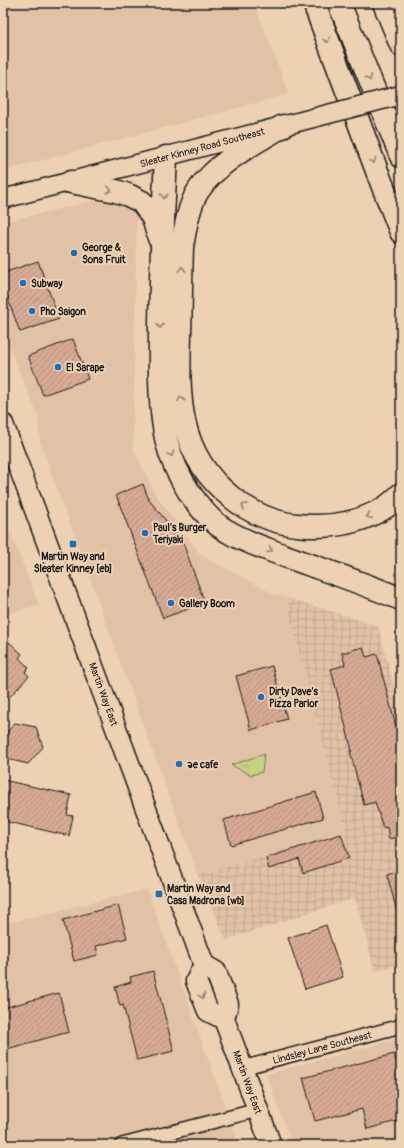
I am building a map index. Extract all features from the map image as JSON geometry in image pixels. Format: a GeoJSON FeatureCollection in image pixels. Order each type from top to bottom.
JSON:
{"type":"FeatureCollection","features":[{"type":"Feature","properties":{"kind":"highway"},"geometry":{"type":"LineString","coordinates":[[314,3],[401,232]]}},
{"type":"Feature","properties":{"kind":"highway"},"geometry":{"type":"LineString","coordinates":[[339,3],[401,156]]}},
{"type":"Feature","properties":{"kind":"highway"},"geometry":{"type":"LineString","coordinates":[[384,3],[401,45]]}},
{"type":"Feature","properties":{"kind":"highway"},"geometry":{"type":"LineString","coordinates":[[283,126],[238,153],[217,169],[200,187],[193,202],[182,246],[179,376],[183,417],[187,434],[195,454],[206,473],[221,489],[237,502],[274,520],[290,524],[309,526],[342,524],[378,512],[401,494]]}},
{"type":"Feature","properties":{"kind":"highway"},"geometry":{"type":"LineString","coordinates":[[166,157],[162,247],[160,361],[161,402],[167,443],[182,480],[190,494],[211,518],[226,530],[243,539],[401,599]]}},
{"type":"Feature","properties":{"kind":"highway"},"geometry":{"type":"LineString","coordinates":[[71,182],[116,191],[142,202],[153,218],[162,247]]}},
{"type":"Feature","properties":{"kind":"main road","name":"Sleater Kinney Road Southeast"},"geometry":{"type":"LineString","coordinates":[[3,199],[401,96]]}},
{"type":"Feature","properties":{"kind":"main road","name":"Martin Way East"},"geometry":{"type":"LineString","coordinates":[[3,424],[204,965],[216,972],[226,997],[228,1004],[224,1019],[271,1145]]}},
{"type":"Feature","properties":{"kind":"street","name":"Lindsley Lane Southeast"},"geometry":{"type":"LineString","coordinates":[[242,1068],[401,1026]]}},
{"type":"Feature","properties":{"kind":"street"},"geometry":{"type":"LineString","coordinates":[[122,1145],[258,1110]]}},
{"type":"Feature","properties":{"kind":"shaded area"},"geometry":{"type":"Polygon","coordinates":[[[3,3],[254,3],[289,94],[3,171],[3,3]]]}},
{"type":"Feature","properties":{"kind":"shaded area"},"geometry":{"type":"Polygon","coordinates":[[[102,199],[122,202],[137,209],[133,447],[157,497],[201,555],[274,594],[285,597],[346,832],[198,875],[40,442],[38,416],[3,333],[3,222],[102,199]]]}},
{"type":"Feature","properties":{"kind":"shaded area"},"geometry":{"type":"Polygon","coordinates":[[[3,515],[39,605],[3,615],[3,515]]]}},
{"type":"Feature","properties":{"kind":"shaded area"},"geometry":{"type":"Polygon","coordinates":[[[285,597],[378,626],[401,713],[401,964],[375,971],[355,898],[226,940],[198,875],[346,832],[285,597]]]}},
{"type":"Feature","properties":{"kind":"shaded area"},"geometry":{"type":"Polygon","coordinates":[[[147,889],[239,1145],[3,1145],[3,924],[147,889]]]}},
{"type":"Feature","properties":{"kind":"shaded area"},"geometry":{"type":"Polygon","coordinates":[[[401,1038],[401,1145],[292,1145],[266,1074],[401,1038]]]}},
{"type":"Feature","properties":{"kind":"green space"},"geometry":{"type":"Polygon","coordinates":[[[264,754],[262,772],[251,775],[231,765],[264,754]]]}},
{"type":"Feature","properties":{"kind":"building"},"geometry":{"type":"Polygon","coordinates":[[[38,261],[59,319],[20,332],[3,286],[6,272],[38,261]]]}},
{"type":"Feature","properties":{"kind":"building","name":"El Sarape"},"geometry":{"type":"Polygon","coordinates":[[[73,339],[88,379],[43,395],[28,356],[73,339]]]}},
{"type":"Feature","properties":{"kind":"building"},"geometry":{"type":"Polygon","coordinates":[[[143,484],[149,500],[182,540],[205,603],[163,618],[116,495],[143,484]]]}},
{"type":"Feature","properties":{"kind":"building"},"geometry":{"type":"Polygon","coordinates":[[[9,642],[22,654],[19,658],[29,668],[25,672],[29,676],[3,704],[3,648],[9,642]]]}},
{"type":"Feature","properties":{"kind":"building"},"geometry":{"type":"Polygon","coordinates":[[[363,647],[366,657],[377,654],[401,746],[401,836],[389,839],[387,827],[383,828],[375,802],[364,805],[331,669],[345,665],[342,653],[363,647]]]}},
{"type":"Feature","properties":{"kind":"building"},"geometry":{"type":"Polygon","coordinates":[[[272,666],[287,719],[251,730],[236,676],[272,666]]]}},
{"type":"Feature","properties":{"kind":"building"},"geometry":{"type":"Polygon","coordinates":[[[15,723],[36,727],[43,747],[28,764],[7,759],[3,744],[3,737],[15,723]]]}},
{"type":"Feature","properties":{"kind":"building"},"geometry":{"type":"Polygon","coordinates":[[[3,780],[71,795],[67,815],[73,816],[69,836],[4,821],[7,812],[3,811],[3,780]]]}},
{"type":"Feature","properties":{"kind":"building"},"geometry":{"type":"Polygon","coordinates":[[[316,792],[323,818],[231,845],[224,820],[316,792]]]}},
{"type":"Feature","properties":{"kind":"building"},"geometry":{"type":"Polygon","coordinates":[[[341,834],[349,858],[303,873],[299,859],[269,869],[266,858],[341,834]]]}},
{"type":"Feature","properties":{"kind":"building"},"geometry":{"type":"Polygon","coordinates":[[[401,870],[401,912],[397,912],[387,874],[401,870]]]}},
{"type":"Feature","properties":{"kind":"building"},"geometry":{"type":"Polygon","coordinates":[[[118,905],[127,938],[96,946],[98,955],[74,961],[63,920],[118,905]]]}},
{"type":"Feature","properties":{"kind":"building"},"geometry":{"type":"Polygon","coordinates":[[[326,925],[343,977],[305,989],[288,938],[326,925]]]}},
{"type":"Feature","properties":{"kind":"building"},"geometry":{"type":"Polygon","coordinates":[[[153,971],[174,1051],[137,1060],[123,1005],[120,1006],[115,987],[131,982],[130,977],[153,971]]]}},
{"type":"Feature","properties":{"kind":"building"},"geometry":{"type":"Polygon","coordinates":[[[59,993],[69,1032],[3,1050],[3,1008],[59,993]]]}},
{"type":"Feature","properties":{"kind":"building"},"geometry":{"type":"Polygon","coordinates":[[[394,1054],[401,1080],[401,1120],[367,1129],[362,1109],[315,1121],[303,1078],[394,1054]]]}},
{"type":"Feature","properties":{"kind":"place","name":"George & Sons Fruit"},"geometry":{"type":"Point","coordinates":[74,253]}},
{"type":"Feature","properties":{"kind":"place","name":"Subway"},"geometry":{"type":"Point","coordinates":[23,283]}},
{"type":"Feature","properties":{"kind":"place","name":"Pho Saigon"},"geometry":{"type":"Point","coordinates":[32,311]}},
{"type":"Feature","properties":{"kind":"place","name":"El Sarape"},"geometry":{"type":"Point","coordinates":[58,367]}},
{"type":"Feature","properties":{"kind":"place","name":"Paul's Burger Teriyaki"},"geometry":{"type":"Point","coordinates":[145,533]}},
{"type":"Feature","properties":{"kind":"place","name":"Martin Way and Sleater Kinney [eb]"},"geometry":{"type":"Point","coordinates":[73,544]}},
{"type":"Feature","properties":{"kind":"place","name":"Gallery Boom"},"geometry":{"type":"Point","coordinates":[171,603]}},
{"type":"Feature","properties":{"kind":"place","name":"Dirty Dave's Pizza Parlor"},"geometry":{"type":"Point","coordinates":[261,697]}},
{"type":"Feature","properties":{"kind":"place","name":"əe cafe"},"geometry":{"type":"Point","coordinates":[179,764]}},
{"type":"Feature","properties":{"kind":"place","name":"Martin Way and Casa Madrona [wb]"},"geometry":{"type":"Point","coordinates":[159,894]}}]}
